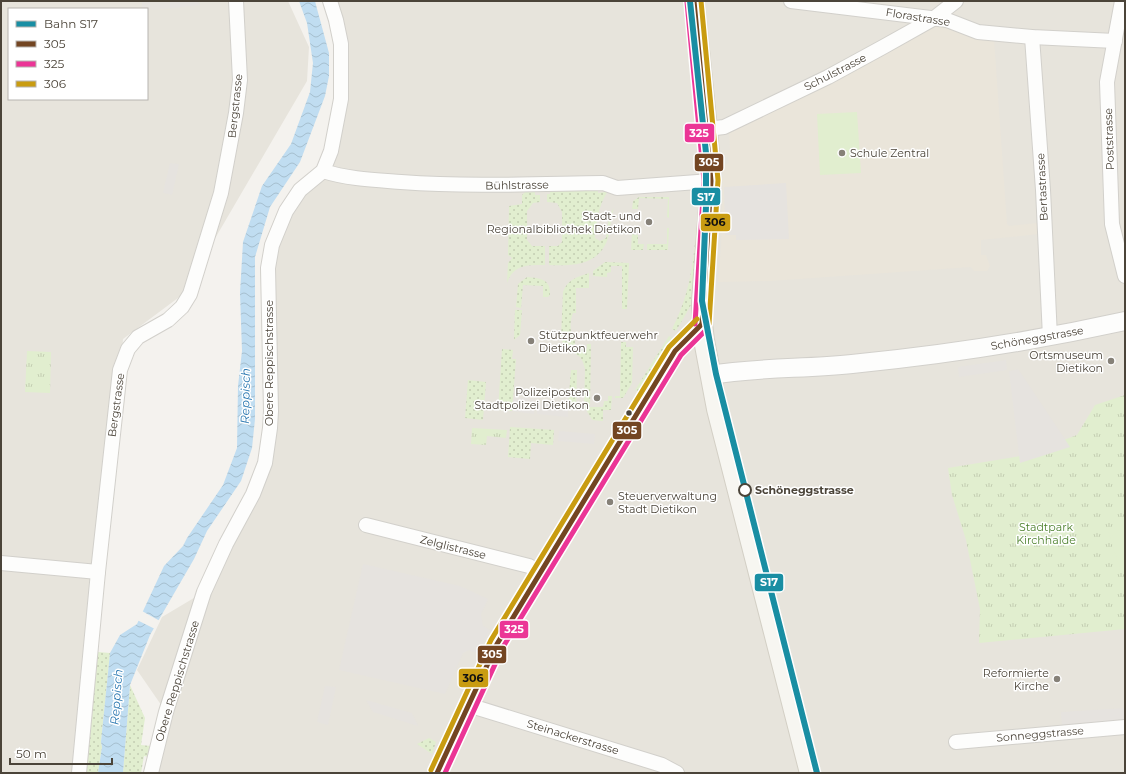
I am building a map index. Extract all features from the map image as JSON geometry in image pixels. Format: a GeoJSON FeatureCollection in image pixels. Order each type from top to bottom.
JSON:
{"type":"FeatureCollection","features":[{"type":"Feature","properties":{"kind":"main road"},"geometry":{"type":"LineString","coordinates":[[694,1],[711,181],[702,324],[710,375],[735,480],[810,773]]}},
{"type":"Feature","properties":{"kind":"street","name":"Bergstrasse"},"geometry":{"type":"LineString","coordinates":[[79,773],[98,572],[120,370],[128,349],[138,337],[168,320],[182,307],[190,294],[221,193],[236,113],[240,80],[236,1]]}},
{"type":"Feature","properties":{"kind":"street","name":"Obere Reppischstrasse"},"geometry":{"type":"LineString","coordinates":[[151,773],[166,712],[204,592],[226,544],[253,494],[265,463],[270,428],[268,268],[272,245],[286,211],[300,190],[323,171],[332,151],[341,99],[341,44],[330,1]]}},
{"type":"Feature","properties":{"kind":"street","name":"Florastrasse"},"geometry":{"type":"LineString","coordinates":[[791,1],[947,20],[978,32],[1032,37],[1115,41]]}},
{"type":"Feature","properties":{"kind":"street","name":"Schulstrasse"},"geometry":{"type":"LineString","coordinates":[[707,129],[724,127],[838,71],[933,19],[956,1]]}},
{"type":"Feature","properties":{"kind":"street","name":"Poststrasse"},"geometry":{"type":"LineString","coordinates":[[1122,1],[1107,82],[1112,224],[1116,234],[1125,276]]}},
{"type":"Feature","properties":{"kind":"street","name":"Bertastrasse"},"geometry":{"type":"LineString","coordinates":[[1032,37],[1043,190],[1050,337]]}},
{"type":"Feature","properties":{"kind":"street","name":"Bühlstrasse"},"geometry":{"type":"LineString","coordinates":[[323,171],[335,175],[375,180],[450,186],[603,183],[617,188],[711,181]]}},
{"type":"Feature","properties":{"kind":"street","name":"Schöneggstrasse"},"geometry":{"type":"LineString","coordinates":[[710,375],[899,359],[1008,345],[1125,321]]}},
{"type":"Feature","properties":{"kind":"street"},"geometry":{"type":"LineString","coordinates":[[437,773],[497,644],[539,572],[675,351],[682,342],[702,324]]}},
{"type":"Feature","properties":{"kind":"street","name":"Zelglistrasse"},"geometry":{"type":"LineString","coordinates":[[366,525],[529,566],[539,572]]}},
{"type":"Feature","properties":{"kind":"street"},"geometry":{"type":"LineString","coordinates":[[1,563],[98,572]]}},
{"type":"Feature","properties":{"kind":"street","name":"Steinackerstrasse"},"geometry":{"type":"LineString","coordinates":[[468,705],[650,761],[662,765],[677,773]]}},
{"type":"Feature","properties":{"kind":"street","name":"Sonneggstrasse"},"geometry":{"type":"LineString","coordinates":[[956,742],[1125,727]]}},
{"type":"Feature","properties":{"kind":"shaded area"},"geometry":{"type":"Polygon","coordinates":[[[1,1],[288,1],[309,47],[307,81],[182,295],[123,339],[102,601],[79,773],[1,773],[1,1]]]}},
{"type":"Feature","properties":{"kind":"shaded area"},"geometry":{"type":"Polygon","coordinates":[[[197,1],[200,5],[156,10],[142,8],[142,2],[197,1]]]}},
{"type":"Feature","properties":{"kind":"shaded area"},"geometry":{"type":"Polygon","coordinates":[[[330,1],[1125,1],[1125,773],[151,773],[166,712],[137,670],[162,617],[204,592],[265,463],[268,268],[286,211],[323,171],[341,99],[330,1]]]}},
{"type":"Feature","properties":{"kind":"shaded area","name":"Schule Zentral"},"geometry":{"type":"Polygon","coordinates":[[[934,25],[950,27],[994,39],[1007,224],[1009,226],[1038,223],[1039,234],[981,240],[981,255],[986,255],[990,266],[987,271],[974,271],[971,267],[770,281],[718,282],[721,247],[723,165],[729,163],[728,157],[722,156],[722,150],[730,150],[729,130],[845,75],[934,25]]]}},
{"type":"Feature","properties":{"kind":"shaded area"},"geometry":{"type":"Polygon","coordinates":[[[170,163],[179,164],[172,195],[163,193],[170,163]]]}},
{"type":"Feature","properties":{"kind":"shaded area"},"geometry":{"type":"Polygon","coordinates":[[[786,183],[789,239],[736,240],[736,235],[725,235],[724,187],[786,183]]]}},
{"type":"Feature","properties":{"kind":"shaded area"},"geometry":{"type":"Polygon","coordinates":[[[1006,360],[1007,370],[959,377],[958,367],[1006,360]]]}},
{"type":"Feature","properties":{"kind":"shaded area"},"geometry":{"type":"Polygon","coordinates":[[[1018,369],[1070,447],[1020,463],[1009,371],[1018,369]]]}},
{"type":"Feature","properties":{"kind":"shaded area"},"geometry":{"type":"Polygon","coordinates":[[[514,397],[535,399],[534,414],[512,411],[514,397]]]}},
{"type":"Feature","properties":{"kind":"shaded area"},"geometry":{"type":"Polygon","coordinates":[[[537,403],[568,405],[568,417],[537,414],[537,403]]]}},
{"type":"Feature","properties":{"kind":"shaded area"},"geometry":{"type":"Polygon","coordinates":[[[559,431],[595,434],[594,444],[558,441],[559,431]]]}},
{"type":"Feature","properties":{"kind":"shaded area"},"geometry":{"type":"Polygon","coordinates":[[[363,564],[460,586],[488,599],[481,614],[483,626],[490,630],[478,654],[469,650],[463,653],[445,694],[339,670],[363,564]]]}},
{"type":"Feature","properties":{"kind":"shaded area"},"geometry":{"type":"Polygon","coordinates":[[[325,686],[336,687],[328,725],[317,722],[325,686]]]}},
{"type":"Feature","properties":{"kind":"shaded area"},"geometry":{"type":"Polygon","coordinates":[[[366,700],[412,713],[418,726],[373,712],[366,700]]]}},
{"type":"Feature","properties":{"kind":"shaded area"},"geometry":{"type":"Polygon","coordinates":[[[1125,708],[1125,722],[1062,726],[1061,712],[1125,708]]]}},
{"type":"Feature","properties":{"kind":"green space"},"geometry":{"type":"Polygon","coordinates":[[[857,112],[861,173],[820,175],[817,114],[857,112]]]}},
{"type":"Feature","properties":{"kind":"green space"},"geometry":{"type":"Polygon","coordinates":[[[598,190],[598,193],[605,192],[606,190],[608,191],[602,202],[597,219],[595,238],[600,241],[606,238],[609,216],[614,208],[607,241],[603,249],[590,260],[582,263],[549,265],[549,246],[558,246],[562,242],[562,212],[557,203],[547,202],[547,194],[550,194],[550,191],[598,190]]]}},
{"type":"Feature","properties":{"kind":"green space"},"geometry":{"type":"Polygon","coordinates":[[[526,191],[535,191],[535,195],[540,195],[540,202],[533,203],[527,211],[527,240],[532,246],[545,246],[545,265],[533,265],[517,269],[513,272],[507,283],[508,263],[512,258],[508,255],[509,206],[522,204],[522,195],[526,191]]]}},
{"type":"Feature","properties":{"kind":"green space"},"geometry":{"type":"Polygon","coordinates":[[[639,197],[669,197],[669,218],[667,217],[668,199],[639,198],[638,209],[632,209],[633,201],[639,197]]]}},
{"type":"Feature","properties":{"kind":"green space"},"geometry":{"type":"Polygon","coordinates":[[[696,227],[700,227],[694,294],[691,305],[676,331],[672,329],[683,304],[690,280],[696,227]]]}},
{"type":"Feature","properties":{"kind":"green space"},"geometry":{"type":"Polygon","coordinates":[[[667,228],[669,228],[668,250],[647,250],[647,244],[667,244],[667,228]]]}},
{"type":"Feature","properties":{"kind":"green space"},"geometry":{"type":"Polygon","coordinates":[[[632,234],[638,235],[638,244],[644,244],[643,250],[631,250],[632,234]]]}},
{"type":"Feature","properties":{"kind":"green space"},"geometry":{"type":"Polygon","coordinates":[[[605,262],[629,263],[627,309],[622,309],[622,266],[611,266],[611,272],[607,273],[607,277],[593,276],[593,271],[605,262]]]}},
{"type":"Feature","properties":{"kind":"green space"},"geometry":{"type":"Polygon","coordinates":[[[589,273],[589,288],[576,288],[576,313],[573,313],[572,316],[571,330],[572,336],[575,336],[575,349],[587,349],[587,344],[591,344],[590,407],[603,407],[604,401],[608,401],[608,396],[612,396],[611,410],[603,410],[603,421],[592,420],[584,406],[585,369],[583,362],[580,357],[564,346],[561,338],[563,292],[570,282],[589,273]]]}},
{"type":"Feature","properties":{"kind":"green space"},"geometry":{"type":"Polygon","coordinates":[[[527,277],[544,280],[549,286],[550,295],[548,297],[543,297],[543,286],[523,285],[521,308],[516,307],[518,284],[527,277]]]}},
{"type":"Feature","properties":{"kind":"green space"},"geometry":{"type":"Polygon","coordinates":[[[515,310],[522,310],[520,335],[514,340],[515,310]]]}},
{"type":"Feature","properties":{"kind":"green space"},"geometry":{"type":"Polygon","coordinates":[[[669,336],[672,338],[639,392],[635,390],[669,336]]]}},
{"type":"Feature","properties":{"kind":"green space"},"geometry":{"type":"Polygon","coordinates":[[[621,342],[626,342],[626,347],[633,347],[632,383],[623,398],[615,398],[615,396],[620,396],[621,342]]]}},
{"type":"Feature","properties":{"kind":"green space"},"geometry":{"type":"Polygon","coordinates":[[[502,349],[513,350],[512,359],[516,359],[512,411],[498,410],[502,349]]]}},
{"type":"Feature","properties":{"kind":"green space"},"geometry":{"type":"Polygon","coordinates":[[[27,351],[51,352],[50,393],[25,392],[27,351]]]}},
{"type":"Feature","properties":{"kind":"green space"},"geometry":{"type":"Polygon","coordinates":[[[571,370],[577,370],[576,407],[568,406],[571,370]]]}},
{"type":"Feature","properties":{"kind":"green space"},"geometry":{"type":"Polygon","coordinates":[[[468,380],[486,382],[483,420],[465,418],[468,380]]]}},
{"type":"Feature","properties":{"kind":"green space","name":"Stadtpark Kirchhalde"},"geometry":{"type":"Polygon","coordinates":[[[1125,395],[1125,629],[979,643],[980,609],[966,540],[952,495],[948,468],[1021,456],[1077,435],[1095,405],[1125,395]]]}},
{"type":"Feature","properties":{"kind":"green space"},"geometry":{"type":"Polygon","coordinates":[[[510,427],[554,430],[553,445],[531,443],[530,459],[508,457],[510,427]]]}},
{"type":"Feature","properties":{"kind":"green space"},"geometry":{"type":"Polygon","coordinates":[[[472,428],[507,430],[506,438],[487,436],[486,445],[471,444],[472,428]]]}},
{"type":"Feature","properties":{"kind":"green space"},"geometry":{"type":"Polygon","coordinates":[[[1125,525],[1125,573],[1121,573],[1108,530],[1125,525]]]}},
{"type":"Feature","properties":{"kind":"green space"},"geometry":{"type":"Polygon","coordinates":[[[98,652],[110,653],[101,742],[102,747],[98,773],[85,773],[98,652]]]}},
{"type":"Feature","properties":{"kind":"green space"},"geometry":{"type":"Polygon","coordinates":[[[130,685],[145,718],[141,745],[151,746],[149,757],[144,756],[141,773],[123,773],[130,685]]]}},
{"type":"Feature","properties":{"kind":"green space"},"geometry":{"type":"Polygon","coordinates":[[[429,738],[436,742],[432,754],[417,744],[429,738]]]}},
{"type":"Feature","properties":{"kind":"water","name":"Reppisch"},"geometry":{"type":"Polygon","coordinates":[[[299,1],[315,1],[329,53],[329,76],[325,96],[300,162],[270,207],[255,257],[255,419],[252,448],[241,481],[207,531],[194,559],[150,635],[130,685],[123,773],[98,773],[102,747],[101,742],[110,653],[120,635],[137,624],[164,566],[183,546],[223,485],[237,448],[238,386],[242,351],[240,293],[243,242],[262,186],[291,144],[310,92],[313,63],[307,23],[299,1]]]}},
{"type":"Feature","properties":{"kind":"pier"},"geometry":{"type":"Polygon","coordinates":[[[142,611],[160,621],[155,629],[137,620],[142,611]]]}},
{"type":"Feature","properties":{"kind":"rail line","name":"S17"},"geometry":{"type":"LineString","coordinates":[[690,1],[706,153],[706,206],[702,301],[716,374],[817,773]]}},
{"type":"Feature","properties":{"kind":"transit line","name":"305"},"geometry":{"type":"LineString","coordinates":[[694,1],[711,181],[702,324]]}},
{"type":"Feature","properties":{"kind":"transit line","name":"306"},"geometry":{"type":"LineString","coordinates":[[701,1],[718,180],[709,324]]}},
{"type":"Feature","properties":{"kind":"transit line","name":"325"},"geometry":{"type":"LineString","coordinates":[[687,2],[704,181],[695,324]]}},
{"type":"Feature","properties":{"kind":"transit line","name":"306"},"geometry":{"type":"LineString","coordinates":[[431,770],[491,640],[669,347],[697,319]]}},
{"type":"Feature","properties":{"kind":"transit line","name":"305"},"geometry":{"type":"LineString","coordinates":[[437,773],[497,644],[675,351],[702,324]]}},
{"type":"Feature","properties":{"kind":"transit line","name":"325"},"geometry":{"type":"LineString","coordinates":[[445,773],[503,647],[681,355],[707,329]]}},
{"type":"Feature","properties":{"kind":"place","name":"Schule Zentral"},"geometry":{"type":"Point","coordinates":[842,153]}},
{"type":"Feature","properties":{"kind":"place","name":"Stadt- und Regionalbibliothek Dietikon"},"geometry":{"type":"Point","coordinates":[649,222]}},
{"type":"Feature","properties":{"kind":"place","name":"Stützpunktfeuerwehr Dietikon"},"geometry":{"type":"Point","coordinates":[531,341]}},
{"type":"Feature","properties":{"kind":"place","name":"Ortsmuseum Dietikon"},"geometry":{"type":"Point","coordinates":[1111,361]}},
{"type":"Feature","properties":{"kind":"place","name":"Polizeiposten Stadtpolizei Dietikon"},"geometry":{"type":"Point","coordinates":[597,398]}},
{"type":"Feature","properties":{"kind":"place","name":"Schöneggstrasse"},"geometry":{"type":"Point","coordinates":[745,490]}},
{"type":"Feature","properties":{"kind":"place","name":"Steuerverwaltung Stadt Dietikon"},"geometry":{"type":"Point","coordinates":[610,502]}},
{"type":"Feature","properties":{"kind":"place","name":"Reformierte Kirche"},"geometry":{"type":"Point","coordinates":[1057,679]}}]}
